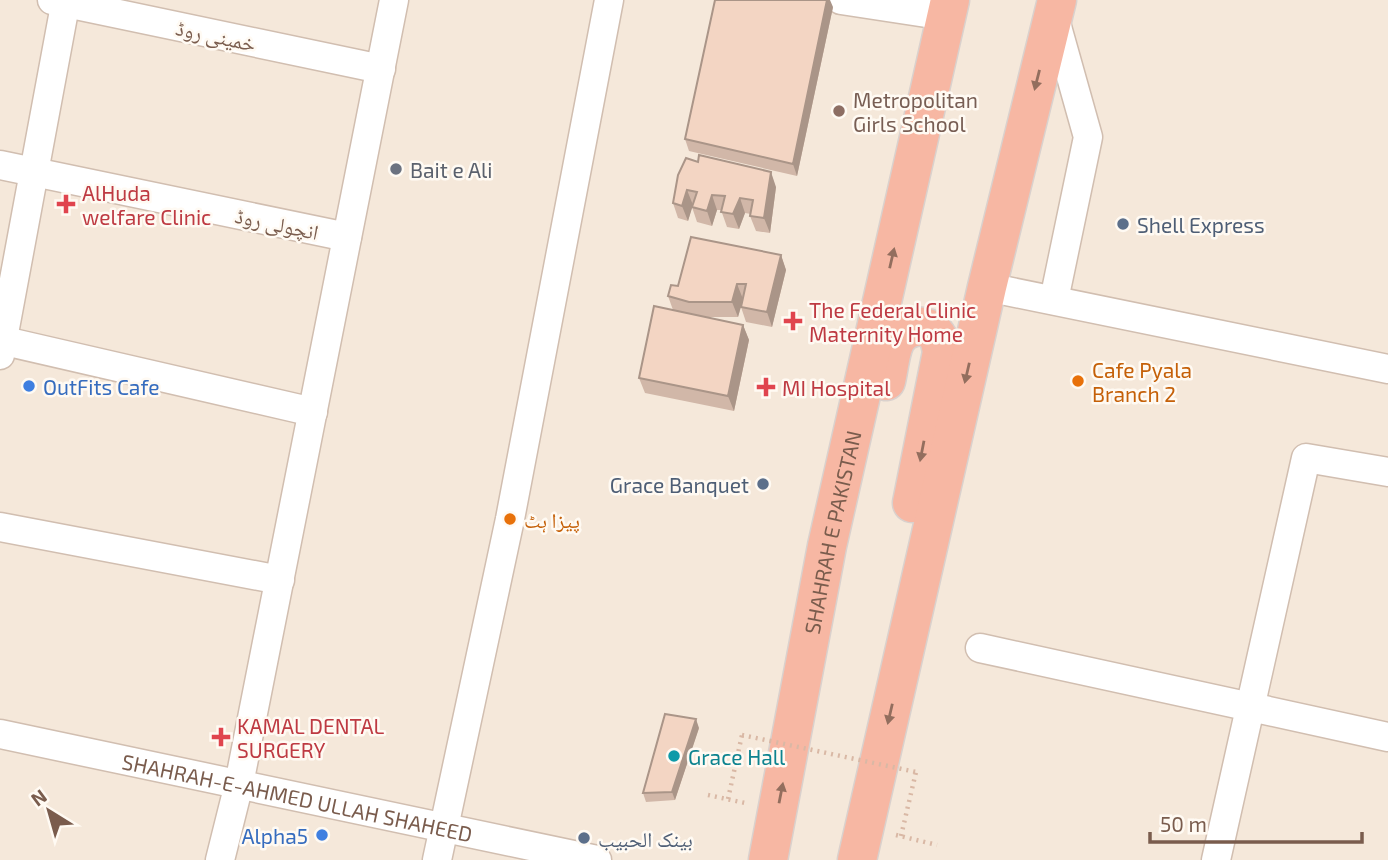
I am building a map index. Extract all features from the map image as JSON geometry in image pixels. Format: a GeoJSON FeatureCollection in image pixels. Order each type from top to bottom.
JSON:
{"type":"FeatureCollection","features":[{"type":"Feature","properties":{"kind":"highway"},"geometry":{"type":"LineString","coordinates":[[861,844],[1054,5]]}},
{"type":"Feature","properties":{"kind":"highway","name":"SHAHRAH E PAKISTAN"},"geometry":{"type":"LineString","coordinates":[[768,860],[827,546],[948,8]]}},
{"type":"Feature","properties":{"kind":"highway"},"geometry":{"type":"LineString","coordinates":[[827,546],[858,495],[896,341],[904,331],[918,326],[930,329],[938,337],[942,352],[905,536],[903,659]]}},
{"type":"Feature","properties":{"kind":"street"},"geometry":{"type":"LineString","coordinates":[[220,860],[239,784],[394,0]]}},
{"type":"Feature","properties":{"kind":"street"},"geometry":{"type":"LineString","coordinates":[[438,860],[510,519],[609,0]]}},
{"type":"Feature","properties":{"kind":"street"},"geometry":{"type":"LineString","coordinates":[[841,0],[948,8]]}},
{"type":"Feature","properties":{"kind":"street"},"geometry":{"type":"LineString","coordinates":[[61,1],[36,172],[1,345],[313,412]]}},
{"type":"Feature","properties":{"kind":"street","name":"خمینی روڈ"},"geometry":{"type":"LineString","coordinates":[[61,1],[381,69]]}},
{"type":"Feature","properties":{"kind":"street"},"geometry":{"type":"LineString","coordinates":[[1054,5],[1088,137],[1054,300]]}},
{"type":"Feature","properties":{"kind":"street","name":"انچولی روڈ"},"geometry":{"type":"LineString","coordinates":[[0,165],[347,237]]}},
{"type":"Feature","properties":{"kind":"street"},"geometry":{"type":"LineString","coordinates":[[987,287],[1388,369]]}},
{"type":"Feature","properties":{"kind":"street"},"geometry":{"type":"LineString","coordinates":[[1216,860],[1306,457],[1388,472]]}},
{"type":"Feature","properties":{"kind":"street"},"geometry":{"type":"LineString","coordinates":[[0,527],[280,580]]}},
{"type":"Feature","properties":{"kind":"street"},"geometry":{"type":"LineString","coordinates":[[980,648],[1388,737]]}},
{"type":"Feature","properties":{"kind":"street","name":"SHAHRAH-E-AHMED ULLAH SHAHEED"},"geometry":{"type":"LineString","coordinates":[[0,734],[597,860]]}},
{"type":"Feature","properties":{"kind":"path"},"geometry":{"type":"LineString","coordinates":[[728,799],[742,735],[916,772],[901,836]]}},
{"type":"Feature","properties":{"kind":"path"},"geometry":{"type":"LineString","coordinates":[[861,844],[901,836],[937,845]]}},
{"type":"Feature","properties":{"kind":"shaded area"},"geometry":{"type":"Polygon","coordinates":[[[0,0],[1388,0],[1388,860],[0,860],[0,0]]]}},
{"type":"Feature","properties":{"kind":"building","name":"Metropolitan Girls School"},"geometry":{"type":"Polygon","coordinates":[[[715,0],[827,0],[793,164],[685,139],[715,0]]]}},
{"type":"Feature","properties":{"kind":"building"},"geometry":{"type":"Polygon","coordinates":[[[699,155],[771,172],[764,218],[750,216],[753,200],[740,198],[733,214],[721,212],[725,196],[712,195],[707,211],[692,207],[697,192],[687,190],[682,206],[673,203],[678,175],[686,158],[698,162],[699,155]]]}},
{"type":"Feature","properties":{"kind":"building","name":"The Federal Clinic Maternity Home"},"geometry":{"type":"Polygon","coordinates":[[[691,237],[781,255],[767,312],[741,307],[746,284],[737,284],[732,302],[689,302],[668,296],[671,285],[678,286],[691,237]]]}},
{"type":"Feature","properties":{"kind":"building","name":"MI Hospital"},"geometry":{"type":"Polygon","coordinates":[[[654,306],[743,325],[728,396],[639,378],[654,306]]]}},
{"type":"Feature","properties":{"kind":"building","name":"Grace Hall"},"geometry":{"type":"Polygon","coordinates":[[[665,714],[696,719],[672,792],[643,793],[665,714]]]}},
{"type":"Feature","properties":{"kind":"place","name":"Metropolitan Girls School"},"geometry":{"type":"Point","coordinates":[839,111]}},
{"type":"Feature","properties":{"kind":"place","name":"Bait e Ali"},"geometry":{"type":"Point","coordinates":[396,169]}},
{"type":"Feature","properties":{"kind":"place","name":"AlHuda welfare Clinic"},"geometry":{"type":"Point","coordinates":[66,204]}},
{"type":"Feature","properties":{"kind":"place","name":"Shell Express"},"geometry":{"type":"Point","coordinates":[1123,224]}},
{"type":"Feature","properties":{"kind":"place","name":"The Federal Clinic Maternity Home"},"geometry":{"type":"Point","coordinates":[793,321]}},
{"type":"Feature","properties":{"kind":"place","name":"Cafe Pyala Branch 2"},"geometry":{"type":"Point","coordinates":[1078,381]}},
{"type":"Feature","properties":{"kind":"place","name":"OutFits Cafe"},"geometry":{"type":"Point","coordinates":[29,386]}},
{"type":"Feature","properties":{"kind":"place","name":"MI Hospital"},"geometry":{"type":"Point","coordinates":[766,387]}},
{"type":"Feature","properties":{"kind":"place","name":"Grace Banquet"},"geometry":{"type":"Point","coordinates":[763,484]}},
{"type":"Feature","properties":{"kind":"place","name":"پیزا ہٹ"},"geometry":{"type":"Point","coordinates":[510,519]}},
{"type":"Feature","properties":{"kind":"place","name":"KAMAL DENTAL SURGERY"},"geometry":{"type":"Point","coordinates":[221,737]}},
{"type":"Feature","properties":{"kind":"place","name":"Grace Hall"},"geometry":{"type":"Point","coordinates":[674,756]}},
{"type":"Feature","properties":{"kind":"place","name":"Alpha5"},"geometry":{"type":"Point","coordinates":[322,835]}},
{"type":"Feature","properties":{"kind":"place","name":"بينک الحبيب"},"geometry":{"type":"Point","coordinates":[584,838]}}]}
